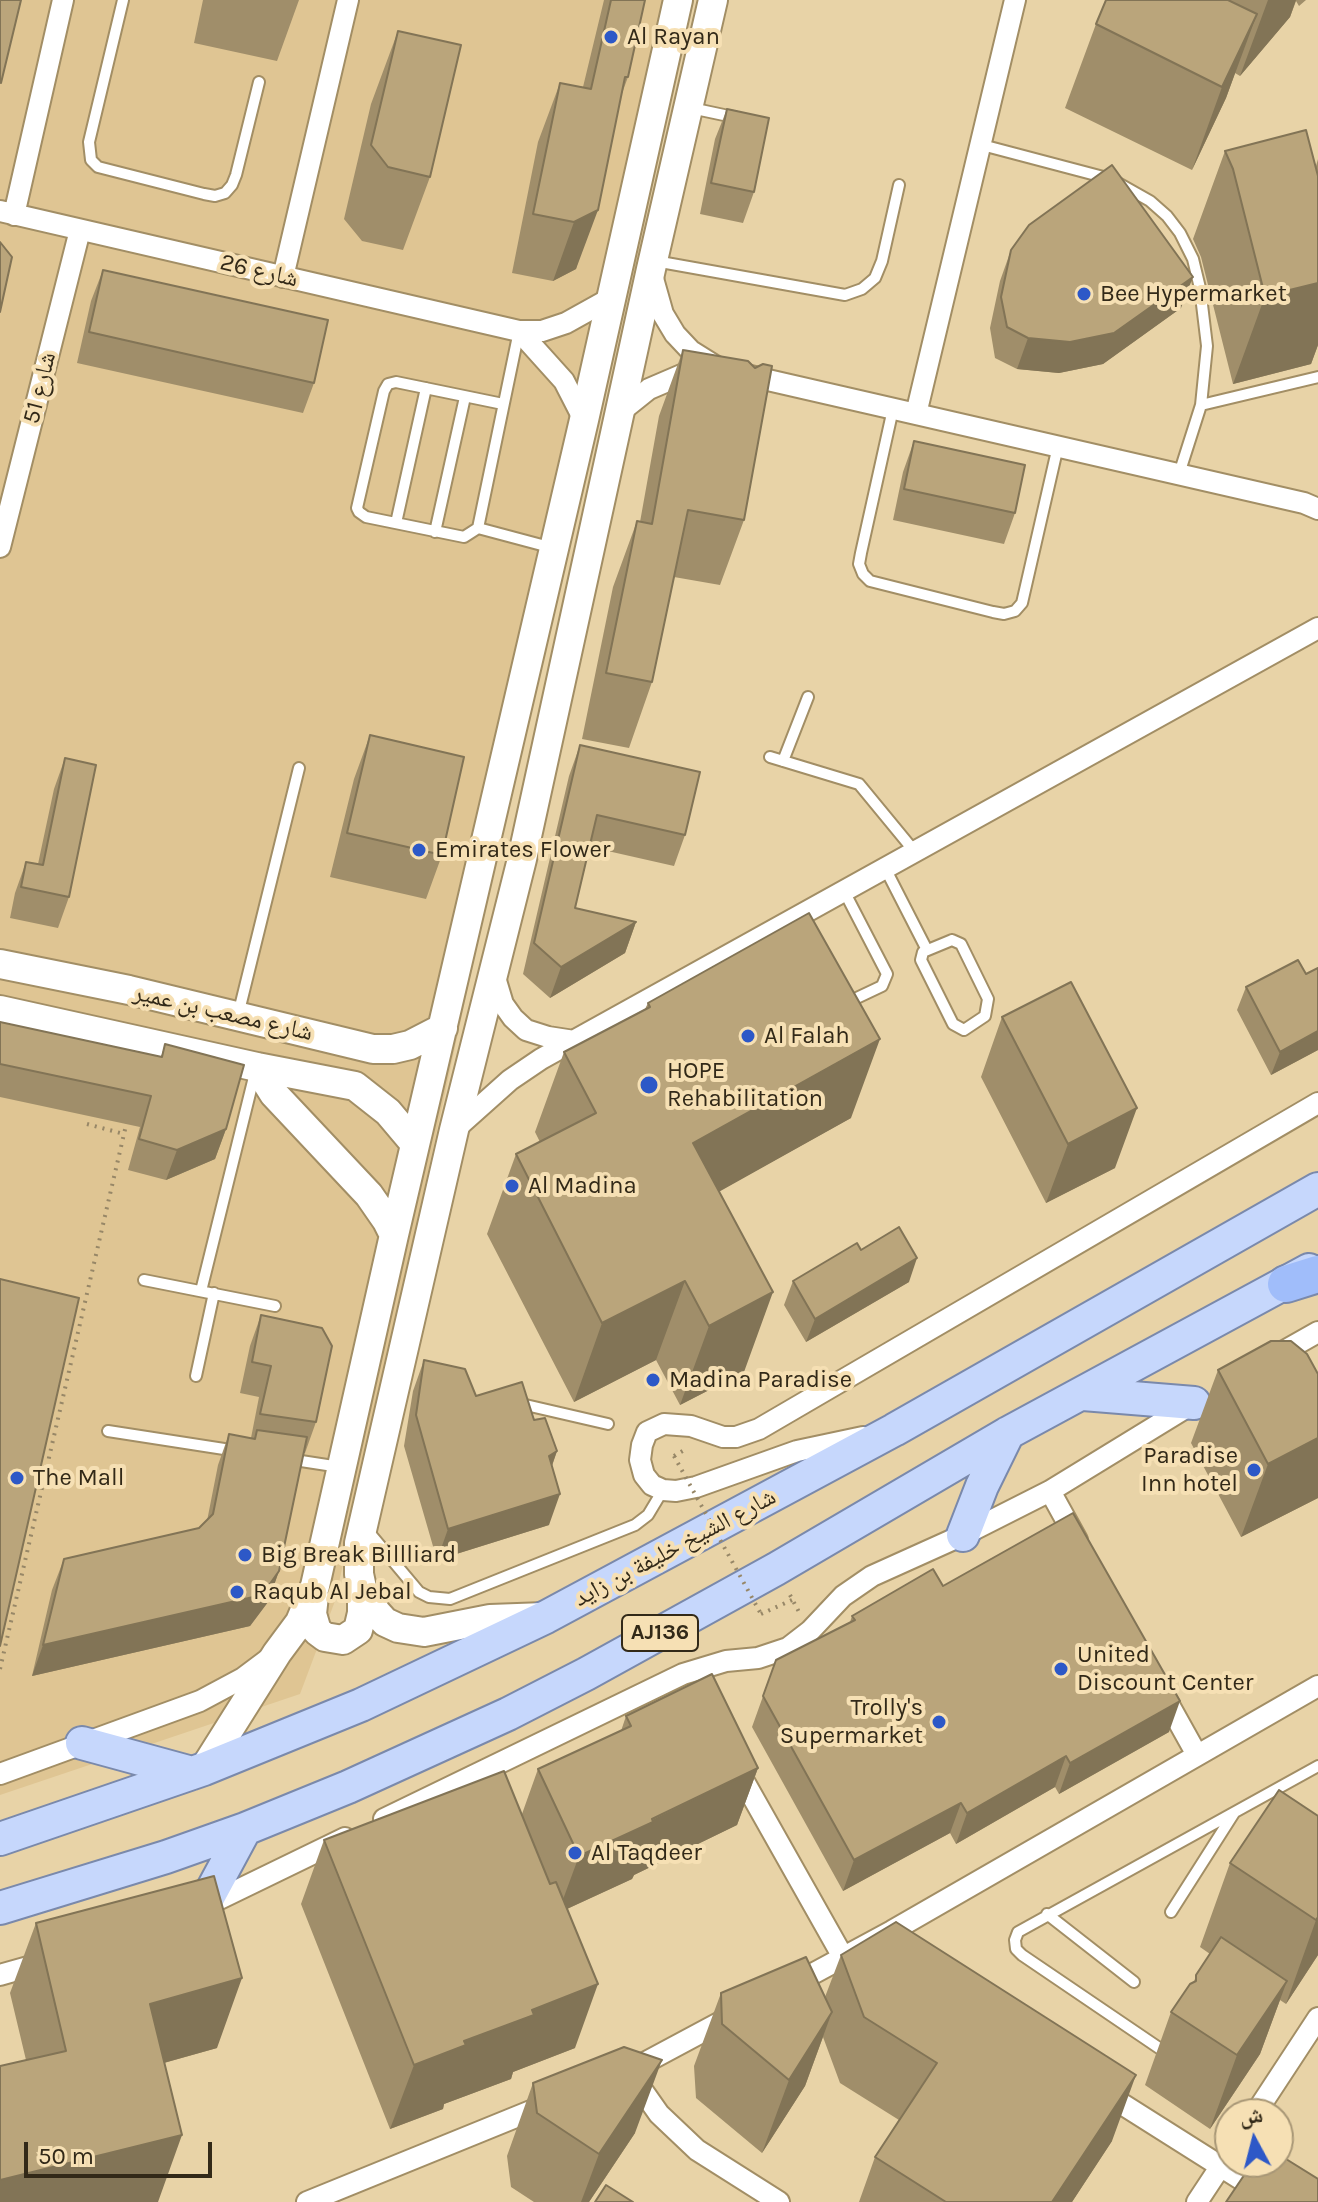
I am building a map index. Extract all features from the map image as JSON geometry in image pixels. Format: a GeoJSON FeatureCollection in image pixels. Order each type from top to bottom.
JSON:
{"type":"FeatureCollection","features":[{"type":"Feature","properties":{"kind":"main road","name":"شارع الشيخ خليفة بن زايد"},"geometry":{"type":"LineString","coordinates":[[0,1839],[198,1771],[361,1705],[546,1617],[894,1430],[1318,1189]]}},
{"type":"Feature","properties":{"kind":"main road","name":"AJ136"},"geometry":{"type":"LineString","coordinates":[[0,1908],[166,1857],[245,1829],[348,1787],[508,1714],[776,1569],[1008,1433],[1302,1279],[1318,1264]]}},
{"type":"Feature","properties":{"kind":"main road"},"geometry":{"type":"LineString","coordinates":[[1083,1394],[1200,1400]]}},
{"type":"Feature","properties":{"kind":"main road"},"geometry":{"type":"LineString","coordinates":[[963,1535],[1008,1433]]}},
{"type":"Feature","properties":{"kind":"main road"},"geometry":{"type":"LineString","coordinates":[[82,1743],[198,1771]]}},
{"type":"Feature","properties":{"kind":"main road"},"geometry":{"type":"LineString","coordinates":[[197,1909],[245,1829]]}},
{"type":"Feature","properties":{"kind":"street"},"geometry":{"type":"LineString","coordinates":[[7,213],[63,0]]}},
{"type":"Feature","properties":{"kind":"street"},"geometry":{"type":"LineString","coordinates":[[283,277],[348,0]]}},
{"type":"Feature","properties":{"kind":"street"},"geometry":{"type":"LineString","coordinates":[[678,0],[555,549],[315,1586],[313,1623],[317,1631],[333,1641],[351,1637],[358,1630],[362,1613],[358,1559],[364,1526],[406,1378],[454,1130],[522,859],[713,0]]}},
{"type":"Feature","properties":{"kind":"street"},"geometry":{"type":"LineString","coordinates":[[916,414],[1015,0]]}},
{"type":"Feature","properties":{"kind":"street","name":"شارع 26"},"geometry":{"type":"LineString","coordinates":[[7,213],[519,331],[542,331],[566,323],[611,298]]}},
{"type":"Feature","properties":{"kind":"street","name":"شارع 51"},"geometry":{"type":"LineString","coordinates":[[0,547],[80,230]]}},
{"type":"Feature","properties":{"kind":"street"},"geometry":{"type":"LineString","coordinates":[[652,265],[655,292],[663,314],[683,342],[710,365],[742,381],[893,409],[1313,505]]}},
{"type":"Feature","properties":{"kind":"street"},"geometry":{"type":"LineString","coordinates":[[519,331],[564,381],[584,420]]}},
{"type":"Feature","properties":{"kind":"street"},"geometry":{"type":"LineString","coordinates":[[619,413],[666,379],[710,365]]}},
{"type":"Feature","properties":{"kind":"street"},"geometry":{"type":"LineString","coordinates":[[454,1130],[510,1080],[574,1041],[784,932],[844,891],[1318,628]]}},
{"type":"Feature","properties":{"kind":"street","name":"شارع مصعب بن عمير"},"geometry":{"type":"LineString","coordinates":[[0,964],[129,990],[373,1049],[410,1045],[443,1028]]}},
{"type":"Feature","properties":{"kind":"street"},"geometry":{"type":"LineString","coordinates":[[493,970],[503,1004],[526,1030],[574,1041]]}},
{"type":"Feature","properties":{"kind":"street","name":"شارع مصعب بن عمير"},"geometry":{"type":"LineString","coordinates":[[0,1010],[355,1086],[388,1112],[415,1144]]}},
{"type":"Feature","properties":{"kind":"street"},"geometry":{"type":"LineString","coordinates":[[355,1086],[374,1082],[380,1074],[382,1065],[373,1049]]}},
{"type":"Feature","properties":{"kind":"street"},"geometry":{"type":"LineString","coordinates":[[257,1067],[281,1102],[369,1195],[394,1235]]}},
{"type":"Feature","properties":{"kind":"street"},"geometry":{"type":"LineString","coordinates":[[894,1430],[797,1451],[696,1487],[676,1491],[652,1485],[644,1475],[640,1460],[647,1432],[653,1428],[678,1423],[723,1437],[736,1437],[759,1429],[1318,1103]]}},
{"type":"Feature","properties":{"kind":"street"},"geometry":{"type":"LineString","coordinates":[[1266,1367],[1318,1332]]}},
{"type":"Feature","properties":{"kind":"street"},"geometry":{"type":"LineString","coordinates":[[197,1909],[726,1661],[773,1654],[788,1648],[857,1585],[1050,1491],[1200,1400]]}},
{"type":"Feature","properties":{"kind":"street"},"geometry":{"type":"LineString","coordinates":[[1050,1491],[1089,1561]]}},
{"type":"Feature","properties":{"kind":"street"},"geometry":{"type":"LineString","coordinates":[[198,1771],[300,1622],[315,1586]]}},
{"type":"Feature","properties":{"kind":"street"},"geometry":{"type":"LineString","coordinates":[[362,1588],[385,1622],[413,1632],[490,1619],[546,1617]]}},
{"type":"Feature","properties":{"kind":"street"},"geometry":{"type":"LineString","coordinates":[[0,1774],[221,1691],[277,1653]]}},
{"type":"Feature","properties":{"kind":"street"},"geometry":{"type":"LineString","coordinates":[[1151,1672],[1197,1755]]}},
{"type":"Feature","properties":{"kind":"street"},"geometry":{"type":"LineString","coordinates":[[776,1993],[892,1931],[1318,1686]]}},
{"type":"Feature","properties":{"kind":"street"},"geometry":{"type":"LineString","coordinates":[[728,1755],[843,1957]]}},
{"type":"Feature","properties":{"kind":"street"},"geometry":{"type":"LineString","coordinates":[[892,1931],[903,1950]]}},
{"type":"Feature","properties":{"kind":"street"},"geometry":{"type":"LineString","coordinates":[[0,1975],[55,1959]]}},
{"type":"Feature","properties":{"kind":"street"},"geometry":{"type":"LineString","coordinates":[[750,2007],[622,2074],[697,2150],[779,2202]]}},
{"type":"Feature","properties":{"kind":"street"},"geometry":{"type":"LineString","coordinates":[[1266,2098],[1318,2018]]}},
{"type":"Feature","properties":{"kind":"street"},"geometry":{"type":"LineString","coordinates":[[1087,2082],[1214,2153]]}},
{"type":"Feature","properties":{"kind":"street"},"geometry":{"type":"LineString","coordinates":[[313,2201],[572,2094]]}},
{"type":"Feature","properties":{"kind":"street"},"geometry":{"type":"LineString","coordinates":[[1197,2202],[1214,2176]]}},
{"type":"Feature","properties":{"kind":"street"},"geometry":{"type":"LineString","coordinates":[[1248,2178],[1277,2202]]}},
{"type":"Feature","properties":{"kind":"lane"},"geometry":{"type":"LineString","coordinates":[[123,0],[89,142],[91,160],[98,167],[204,194],[215,196],[225,193],[236,175],[259,82]]}},
{"type":"Feature","properties":{"kind":"lane"},"geometry":{"type":"LineString","coordinates":[[689,108],[749,121]]}},
{"type":"Feature","properties":{"kind":"lane"},"geometry":{"type":"LineString","coordinates":[[982,145],[1111,179],[1131,189],[1167,216],[1180,233],[1193,259],[1200,288],[1207,346],[1201,405],[1179,474]]}},
{"type":"Feature","properties":{"kind":"lane"},"geometry":{"type":"LineString","coordinates":[[652,265],[845,295],[862,289],[875,278],[882,261],[899,185]]}},
{"type":"Feature","properties":{"kind":"lane"},"geometry":{"type":"LineString","coordinates":[[503,404],[392,382],[385,387],[357,508],[362,515],[464,537],[478,528],[519,331]]}},
{"type":"Feature","properties":{"kind":"lane"},"geometry":{"type":"LineString","coordinates":[[1201,405],[1318,377]]}},
{"type":"Feature","properties":{"kind":"lane"},"geometry":{"type":"LineString","coordinates":[[396,523],[426,388]]}},
{"type":"Feature","properties":{"kind":"lane"},"geometry":{"type":"LineString","coordinates":[[435,532],[465,397]]}},
{"type":"Feature","properties":{"kind":"lane"},"geometry":{"type":"LineString","coordinates":[[893,409],[861,553],[859,564],[863,574],[870,581],[993,612],[1004,614],[1015,611],[1022,603],[1058,446]]}},
{"type":"Feature","properties":{"kind":"lane"},"geometry":{"type":"LineString","coordinates":[[478,528],[555,549]]}},
{"type":"Feature","properties":{"kind":"lane"},"geometry":{"type":"LineString","coordinates":[[783,761],[808,697]]}},
{"type":"Feature","properties":{"kind":"lane"},"geometry":{"type":"LineString","coordinates":[[770,757],[859,784],[915,852]]}},
{"type":"Feature","properties":{"kind":"lane"},"geometry":{"type":"LineString","coordinates":[[238,1016],[299,768]]}},
{"type":"Feature","properties":{"kind":"lane"},"geometry":{"type":"LineString","coordinates":[[885,868],[927,950]]}},
{"type":"Feature","properties":{"kind":"lane"},"geometry":{"type":"LineString","coordinates":[[830,1006],[844,1005],[882,986],[887,979],[844,891]]}},
{"type":"Feature","properties":{"kind":"lane"},"geometry":{"type":"LineString","coordinates":[[952,940],[961,944],[988,999],[988,1008],[979,1022],[964,1030],[953,1024],[921,960],[927,950],[952,940]]}},
{"type":"Feature","properties":{"kind":"lane"},"geometry":{"type":"LineString","coordinates":[[201,1291],[257,1067]]}},
{"type":"Feature","properties":{"kind":"lane"},"geometry":{"type":"LineString","coordinates":[[144,1280],[275,1306]]}},
{"type":"Feature","properties":{"kind":"lane"},"geometry":{"type":"LineString","coordinates":[[196,1376],[214,1293]]}},
{"type":"Feature","properties":{"kind":"lane"},"geometry":{"type":"LineString","coordinates":[[503,1400],[608,1424]]}},
{"type":"Feature","properties":{"kind":"lane"},"geometry":{"type":"LineString","coordinates":[[108,1431],[248,1453]]}},
{"type":"Feature","properties":{"kind":"lane"},"geometry":{"type":"LineString","coordinates":[[279,1458],[342,1467]]}},
{"type":"Feature","properties":{"kind":"lane"},"geometry":{"type":"LineString","coordinates":[[364,1526],[419,1592],[429,1597],[450,1599],[635,1525],[648,1515],[663,1490]]}},
{"type":"Feature","properties":{"kind":"lane"},"geometry":{"type":"LineString","coordinates":[[1162,2050],[1016,1949],[1018,1932],[1318,1766]]}},
{"type":"Feature","properties":{"kind":"lane"},"geometry":{"type":"LineString","coordinates":[[1269,1793],[1281,1802]]}},
{"type":"Feature","properties":{"kind":"lane"},"geometry":{"type":"LineString","coordinates":[[1171,1912],[1235,1812]]}},
{"type":"Feature","properties":{"kind":"lane"},"geometry":{"type":"LineString","coordinates":[[1047,1914],[1134,1982]]}},
{"type":"Feature","properties":{"kind":"path"},"geometry":{"type":"LineString","coordinates":[[0,1669],[127,1119]]}},
{"type":"Feature","properties":{"kind":"path"},"geometry":{"type":"LineString","coordinates":[[87,1124],[124,1134]]}},
{"type":"Feature","properties":{"kind":"path"},"geometry":{"type":"LineString","coordinates":[[674,1456],[761,1614],[792,1599]]}},
{"type":"Feature","properties":{"kind":"path"},"geometry":{"type":"LineString","coordinates":[[776,1569],[810,1631]]}},
{"type":"Feature","properties":{"kind":"shaded area"},"geometry":{"type":"Polygon","coordinates":[[[0,0],[690,0],[498,849],[335,1601],[300,1694],[0,1795],[0,0]]]}},
{"type":"Feature","properties":{"kind":"building"},"geometry":{"type":"Polygon","coordinates":[[[0,0],[21,0],[1,83],[0,82],[0,0]]]}},
{"type":"Feature","properties":{"kind":"building"},"geometry":{"type":"Polygon","coordinates":[[[611,0],[645,0],[628,77],[625,77],[598,210],[574,222],[533,214],[560,83],[591,89],[611,0]]]}},
{"type":"Feature","properties":{"kind":"building"},"geometry":{"type":"Polygon","coordinates":[[[1106,0],[1228,0],[1257,14],[1222,87],[1096,24],[1106,0]]]}},
{"type":"Feature","properties":{"kind":"building"},"geometry":{"type":"Polygon","coordinates":[[[398,31],[461,45],[430,177],[388,167],[371,145],[398,31]]]}},
{"type":"Feature","properties":{"kind":"building"},"geometry":{"type":"Polygon","coordinates":[[[727,109],[769,118],[754,192],[711,183],[727,109]]]}},
{"type":"Feature","properties":{"kind":"building"},"geometry":{"type":"Polygon","coordinates":[[[1306,130],[1318,176],[1318,283],[1265,296],[1233,169],[1225,151],[1306,130]]]}},
{"type":"Feature","properties":{"kind":"building","name":"Bee Hypermarket"},"geometry":{"type":"Polygon","coordinates":[[[1112,165],[1193,277],[1114,333],[1070,342],[1028,338],[1007,327],[1001,297],[1011,250],[1029,225],[1112,165]]]}},
{"type":"Feature","properties":{"kind":"building"},"geometry":{"type":"Polygon","coordinates":[[[0,242],[12,257],[0,312],[0,242]]]}},
{"type":"Feature","properties":{"kind":"building"},"geometry":{"type":"Polygon","coordinates":[[[103,270],[328,320],[314,383],[89,332],[103,270]]]}},
{"type":"Feature","properties":{"kind":"building"},"geometry":{"type":"Polygon","coordinates":[[[683,350],[748,361],[755,368],[763,364],[772,366],[744,520],[688,510],[652,682],[606,673],[637,521],[652,524],[683,350]]]}},
{"type":"Feature","properties":{"kind":"building"},"geometry":{"type":"Polygon","coordinates":[[[914,441],[1025,465],[1015,513],[904,489],[914,441]]]}},
{"type":"Feature","properties":{"kind":"building"},"geometry":{"type":"Polygon","coordinates":[[[370,735],[464,757],[442,855],[347,833],[370,735]]]}},
{"type":"Feature","properties":{"kind":"building"},"geometry":{"type":"Polygon","coordinates":[[[580,745],[700,772],[685,835],[597,815],[575,908],[636,922],[561,967],[534,943],[580,745]]]}},
{"type":"Feature","properties":{"kind":"building"},"geometry":{"type":"Polygon","coordinates":[[[65,758],[96,765],[69,897],[21,887],[26,862],[43,865],[65,758]]]}},
{"type":"Feature","properties":{"kind":"building"},"geometry":{"type":"Polygon","coordinates":[[[809,913],[880,1039],[693,1143],[773,1292],[709,1326],[685,1281],[602,1323],[516,1154],[596,1113],[564,1052],[650,1007],[648,1003],[809,913]]]}},
{"type":"Feature","properties":{"kind":"building"},"geometry":{"type":"Polygon","coordinates":[[[1298,960],[1306,974],[1318,968],[1318,1031],[1280,1052],[1246,987],[1298,960]]]}},
{"type":"Feature","properties":{"kind":"building"},"geometry":{"type":"Polygon","coordinates":[[[1071,982],[1137,1108],[1068,1144],[1002,1017],[1071,982]]]}},
{"type":"Feature","properties":{"kind":"building"},"geometry":{"type":"Polygon","coordinates":[[[0,1022],[162,1057],[165,1044],[244,1065],[226,1129],[177,1150],[139,1139],[151,1096],[0,1064],[0,1022]]]}},
{"type":"Feature","properties":{"kind":"building"},"geometry":{"type":"Polygon","coordinates":[[[899,1227],[917,1258],[815,1319],[793,1281],[857,1243],[861,1250],[899,1227]]]}},
{"type":"Feature","properties":{"kind":"building","name":"The Mall"},"geometry":{"type":"Polygon","coordinates":[[[0,1279],[79,1298],[0,1646],[0,1279]]]}},
{"type":"Feature","properties":{"kind":"building"},"geometry":{"type":"Polygon","coordinates":[[[261,1315],[322,1328],[332,1346],[316,1422],[260,1414],[271,1366],[252,1362],[261,1315]]]}},
{"type":"Feature","properties":{"kind":"building"},"geometry":{"type":"Polygon","coordinates":[[[1271,1341],[1291,1341],[1307,1354],[1318,1374],[1318,1438],[1268,1464],[1218,1370],[1271,1341]]]}},
{"type":"Feature","properties":{"kind":"building"},"geometry":{"type":"Polygon","coordinates":[[[424,1360],[465,1369],[476,1396],[522,1382],[534,1420],[545,1418],[557,1451],[549,1456],[560,1494],[448,1529],[416,1415],[424,1360]]]}},
{"type":"Feature","properties":{"kind":"building"},"geometry":{"type":"Polygon","coordinates":[[[257,1430],[307,1437],[279,1571],[262,1595],[43,1645],[64,1559],[199,1528],[213,1514],[229,1434],[255,1439],[257,1430]]]}},
{"type":"Feature","properties":{"kind":"building"},"geometry":{"type":"Polygon","coordinates":[[[1073,1513],[1180,1701],[1070,1763],[1066,1756],[967,1813],[961,1803],[854,1860],[763,1696],[776,1660],[855,1620],[852,1616],[933,1569],[943,1586],[1073,1513]]]}},
{"type":"Feature","properties":{"kind":"building"},"geometry":{"type":"Polygon","coordinates":[[[712,1674],[758,1768],[579,1856],[538,1769],[631,1726],[626,1716],[712,1674]]]}},
{"type":"Feature","properties":{"kind":"building"},"geometry":{"type":"Polygon","coordinates":[[[504,1771],[550,1884],[556,1882],[598,1984],[532,2010],[534,2015],[464,2041],[466,2045],[414,2065],[324,1840],[504,1771]]]}},
{"type":"Feature","properties":{"kind":"building"},"geometry":{"type":"Polygon","coordinates":[[[1279,1790],[1318,1816],[1316,1920],[1230,1863],[1279,1790]]]}},
{"type":"Feature","properties":{"kind":"building"},"geometry":{"type":"Polygon","coordinates":[[[214,1876],[242,1978],[150,2004],[182,2135],[0,2180],[0,2066],[66,2051],[36,1923],[214,1876]]]}},
{"type":"Feature","properties":{"kind":"building"},"geometry":{"type":"Polygon","coordinates":[[[896,1922],[1136,2075],[1052,2202],[946,2202],[875,2157],[937,2063],[864,2017],[841,1955],[896,1922]]]}},
{"type":"Feature","properties":{"kind":"building"},"geometry":{"type":"Polygon","coordinates":[[[1221,1937],[1287,1981],[1237,2055],[1171,2012],[1190,1984],[1196,1981],[1196,1975],[1221,1937]]]}},
{"type":"Feature","properties":{"kind":"building"},"geometry":{"type":"Polygon","coordinates":[[[806,1957],[832,2012],[789,2080],[722,2024],[721,1993],[806,1957]]]}},
{"type":"Feature","properties":{"kind":"building"},"geometry":{"type":"Polygon","coordinates":[[[624,2047],[662,2060],[599,2154],[537,2113],[533,2083],[624,2047]]]}},
{"type":"Feature","properties":{"kind":"building"},"geometry":{"type":"Polygon","coordinates":[[[1294,2164],[1318,2179],[1318,2202],[1226,2202],[1242,2178],[1294,2178],[1294,2164]]]}},
{"type":"Feature","properties":{"kind":"building"},"geometry":{"type":"Polygon","coordinates":[[[606,2185],[633,2202],[595,2202],[606,2185]]]}},
{"type":"Feature","properties":{"kind":"place","name":"Al Rayan"},"geometry":{"type":"Point","coordinates":[611,37]}},
{"type":"Feature","properties":{"kind":"place","name":"Bee Hypermarket"},"geometry":{"type":"Point","coordinates":[1084,294]}},
{"type":"Feature","properties":{"kind":"place","name":"Emirates Flower"},"geometry":{"type":"Point","coordinates":[419,850]}},
{"type":"Feature","properties":{"kind":"place","name":"Al Falah"},"geometry":{"type":"Point","coordinates":[748,1036]}},
{"type":"Feature","properties":{"kind":"place","name":"HOPE Rehabilitation"},"geometry":{"type":"Point","coordinates":[649,1085]}},
{"type":"Feature","properties":{"kind":"place","name":"Al Madina"},"geometry":{"type":"Point","coordinates":[512,1186]}},
{"type":"Feature","properties":{"kind":"place","name":"Madina Paradise"},"geometry":{"type":"Point","coordinates":[653,1380]}},
{"type":"Feature","properties":{"kind":"place","name":"Paradise Inn hotel"},"geometry":{"type":"Point","coordinates":[1254,1470]}},
{"type":"Feature","properties":{"kind":"place","name":"The Mall"},"geometry":{"type":"Point","coordinates":[17,1478]}},
{"type":"Feature","properties":{"kind":"place","name":"Big Break Billliard"},"geometry":{"type":"Point","coordinates":[245,1555]}},
{"type":"Feature","properties":{"kind":"place","name":"Raqub Al Jebal"},"geometry":{"type":"Point","coordinates":[237,1592]}},
{"type":"Feature","properties":{"kind":"place","name":"United Discount Center"},"geometry":{"type":"Point","coordinates":[1061,1669]}},
{"type":"Feature","properties":{"kind":"place","name":"Trolly's Supermarket"},"geometry":{"type":"Point","coordinates":[939,1722]}},
{"type":"Feature","properties":{"kind":"place","name":"Al Taqdeer"},"geometry":{"type":"Point","coordinates":[575,1853]}}]}
